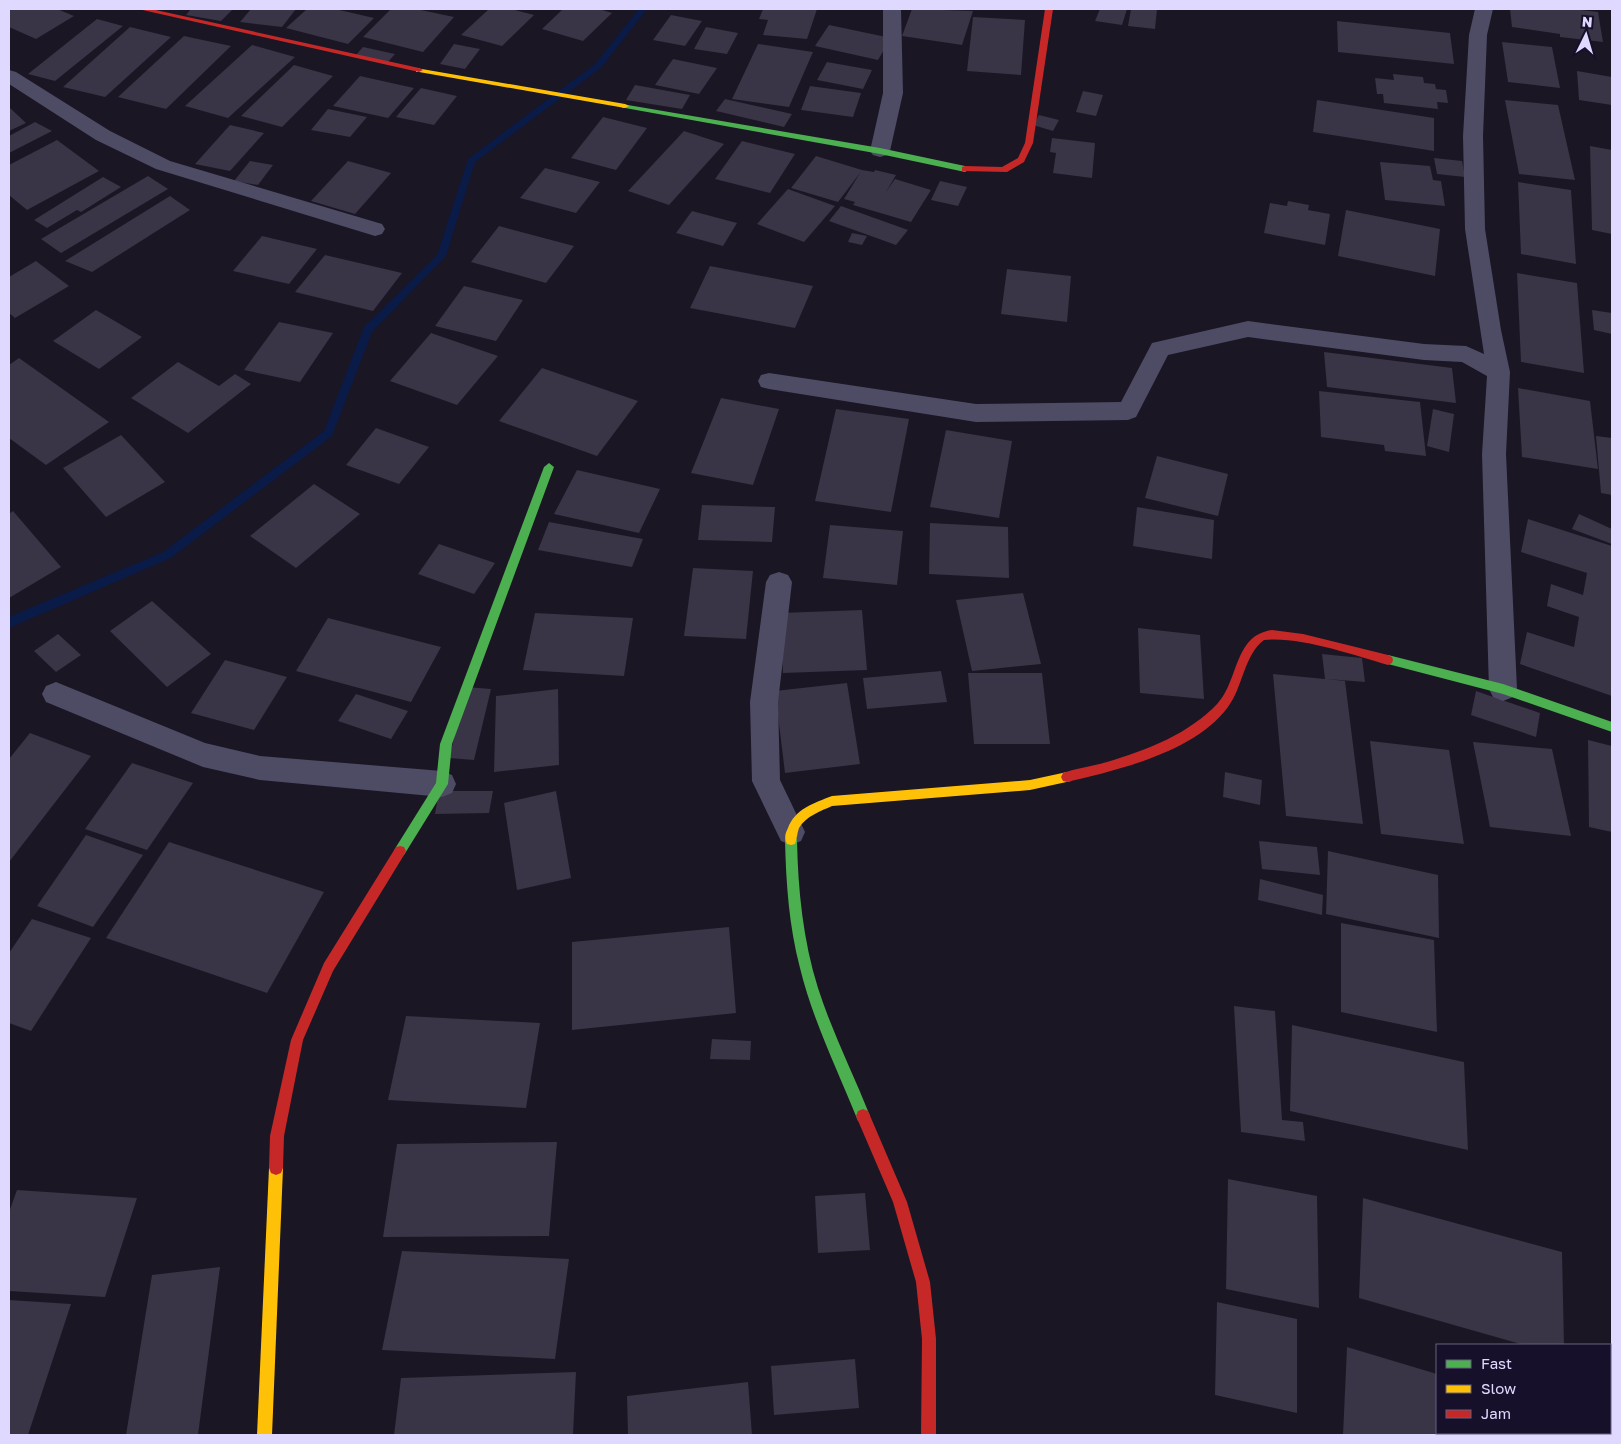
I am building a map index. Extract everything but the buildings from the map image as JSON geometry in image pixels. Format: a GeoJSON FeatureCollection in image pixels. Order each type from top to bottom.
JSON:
{"type":"FeatureCollection","features":[{"type":"Feature","properties":{"kind":"street"},"geometry":{"type":"LineString","coordinates":[[142,9],[408,68],[880,151],[970,170],[1004,170],[1022,160],[1029,142],[1049,9]]}},
{"type":"Feature","properties":{"kind":"street"},"geometry":{"type":"LineString","coordinates":[[880,151],[893,93],[892,9]]}},
{"type":"Feature","properties":{"kind":"street"},"geometry":{"type":"LineString","coordinates":[[1484,9],[1478,36],[1473,136],[1475,229],[1490,330],[1499,372],[1494,454],[1503,688]]}},
{"type":"Feature","properties":{"kind":"street"},"geometry":{"type":"LineString","coordinates":[[9,76],[98,134],[129,151],[163,164],[375,229]]}},
{"type":"Feature","properties":{"kind":"street"},"geometry":{"type":"LineString","coordinates":[[769,381],[976,412],[1128,411],[1160,349],[1248,329],[1424,352],[1466,354],[1499,372]]}},
{"type":"Feature","properties":{"kind":"street"},"geometry":{"type":"LineString","coordinates":[[264,1435],[277,1136],[297,1040],[328,967],[442,784],[446,744],[549,467]]}},
{"type":"Feature","properties":{"kind":"street"},"geometry":{"type":"LineString","coordinates":[[779,582],[764,702],[766,781],[791,832],[791,873],[798,937],[818,1008],[900,1202],[923,1282],[929,1339],[929,1435]]}},
{"type":"Feature","properties":{"kind":"street"},"geometry":{"type":"LineString","coordinates":[[791,832],[805,812],[832,801],[1030,785],[1093,771],[1152,752],[1199,726],[1224,704],[1253,643],[1262,636],[1295,638],[1503,688],[1612,727]]}},
{"type":"Feature","properties":{"kind":"street"},"geometry":{"type":"LineString","coordinates":[[56,694],[204,755],[260,768],[442,784]]}},
{"type":"Feature","properties":{"kind":"waterway"},"geometry":{"type":"LineString","coordinates":[[9,623],[167,555],[328,433],[368,330],[441,256],[471,161],[598,66],[643,9]]}},
{"type":"Feature","properties":{"kind":"traffic: fast"},"geometry":{"type":"LineString","coordinates":[[625,106],[880,151],[965,169]]}},
{"type":"Feature","properties":{"kind":"traffic: fast"},"geometry":{"type":"LineString","coordinates":[[400,851],[442,784],[446,744],[549,467]]}},
{"type":"Feature","properties":{"kind":"traffic: fast"},"geometry":{"type":"LineString","coordinates":[[1388,660],[1503,689],[1612,727]]}},
{"type":"Feature","properties":{"kind":"traffic: fast"},"geometry":{"type":"LineString","coordinates":[[791,840],[795,904],[806,968],[824,1022],[863,1116]]}},
{"type":"Feature","properties":{"kind":"traffic: slow"},"geometry":{"type":"LineString","coordinates":[[419,70],[625,106]]}},
{"type":"Feature","properties":{"kind":"traffic: slow"},"geometry":{"type":"LineString","coordinates":[[791,840],[792,832],[799,819],[811,810],[832,801],[1030,785],[1067,777]]}},
{"type":"Feature","properties":{"kind":"traffic: slow"},"geometry":{"type":"LineString","coordinates":[[264,1435],[276,1168]]}},
{"type":"Feature","properties":{"kind":"traffic: jam"},"geometry":{"type":"LineString","coordinates":[[142,9],[419,70]]}},
{"type":"Feature","properties":{"kind":"traffic: jam"},"geometry":{"type":"LineString","coordinates":[[965,169],[1004,170],[1021,160],[1029,143],[1049,9]]}},
{"type":"Feature","properties":{"kind":"traffic: jam"},"geometry":{"type":"LineString","coordinates":[[1067,777],[1108,767],[1151,752],[1191,732],[1208,720],[1223,705],[1250,648],[1262,636],[1286,636],[1303,639],[1388,660]]}},
{"type":"Feature","properties":{"kind":"traffic: jam"},"geometry":{"type":"LineString","coordinates":[[276,1168],[277,1136],[297,1040],[328,967],[400,851]]}},
{"type":"Feature","properties":{"kind":"traffic: jam"},"geometry":{"type":"LineString","coordinates":[[863,1116],[900,1202],[923,1282],[929,1339],[929,1435]]}}]}
